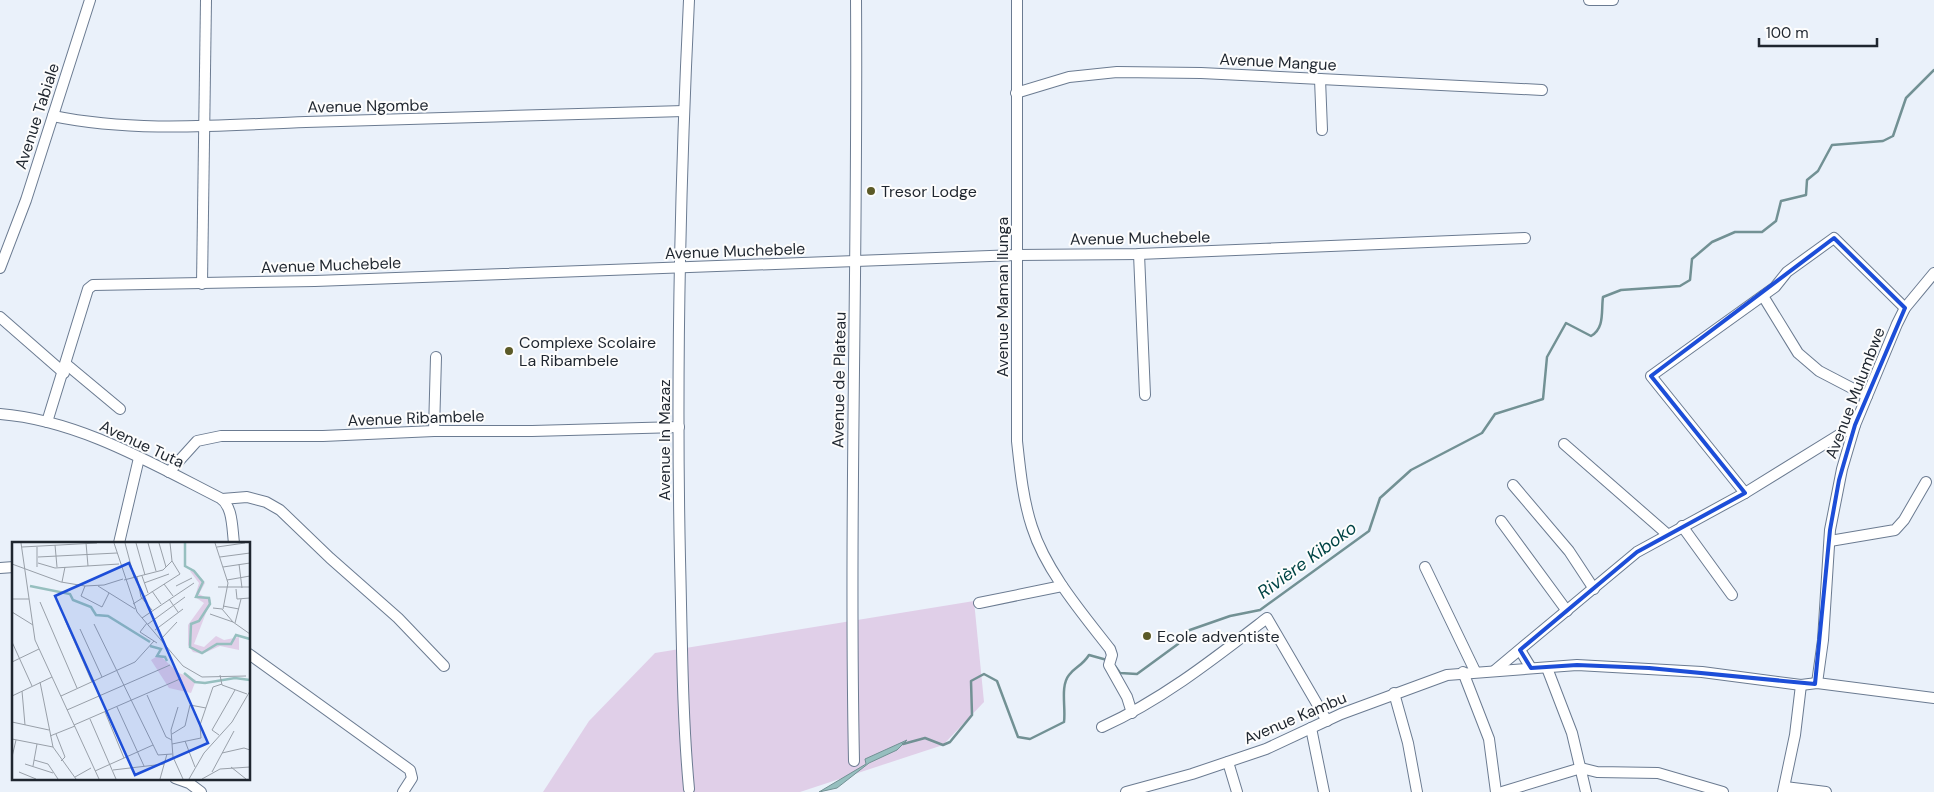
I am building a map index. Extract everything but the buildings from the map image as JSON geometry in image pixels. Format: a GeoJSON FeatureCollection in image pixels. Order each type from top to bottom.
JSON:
{"type":"FeatureCollection","features":[{"type":"Feature","properties":{"kind":"street","name":"Avenue Tabiale"},"geometry":{"type":"LineString","coordinates":[[0,268],[53,116],[90,0]]}},
{"type":"Feature","properties":{"kind":"street"},"geometry":{"type":"LineString","coordinates":[[202,284],[206,125],[206,0]]}},
{"type":"Feature","properties":{"kind":"street","name":"Avenue In Mazaz"},"geometry":{"type":"LineString","coordinates":[[689,0],[679,268],[679,427],[683,683],[689,789]]}},
{"type":"Feature","properties":{"kind":"street","name":"Avenue de Plateau"},"geometry":{"type":"LineString","coordinates":[[854,761],[851,620],[856,262],[856,0]]}},
{"type":"Feature","properties":{"kind":"street","name":"Avenue Maman Ilunga"},"geometry":{"type":"LineString","coordinates":[[1017,0],[1018,454],[1032,525],[1062,586],[1110,648],[1112,656],[1110,661],[1127,697],[1132,713]]}},
{"type":"Feature","properties":{"kind":"street"},"geometry":{"type":"LineString","coordinates":[[1589,0],[1613,0]]}},
{"type":"Feature","properties":{"kind":"street","name":"Avenue Mangue"},"geometry":{"type":"LineString","coordinates":[[1016,93],[1045,83],[1096,72],[1201,74],[1542,90]]}},
{"type":"Feature","properties":{"kind":"street"},"geometry":{"type":"LineString","coordinates":[[1320,79],[1322,130]]}},
{"type":"Feature","properties":{"kind":"street","name":"Avenue Ngombe"},"geometry":{"type":"LineString","coordinates":[[53,116],[80,122],[121,125],[206,125],[436,120],[549,114],[684,111]]}},
{"type":"Feature","properties":{"kind":"street","name":"Avenue Muchebele"},"geometry":{"type":"LineString","coordinates":[[47,422],[91,285],[202,284],[1017,255],[1138,254],[1525,238]]}},
{"type":"Feature","properties":{"kind":"street"},"geometry":{"type":"LineString","coordinates":[[1745,493],[1651,376],[1775,287],[1787,272],[1834,238],[1905,308]]}},
{"type":"Feature","properties":{"kind":"street"},"geometry":{"type":"LineString","coordinates":[[1138,254],[1145,395]]}},
{"type":"Feature","properties":{"kind":"street","name":"Avenue Mulumbwe"},"geometry":{"type":"LineString","coordinates":[[1817,684],[1823,640],[1830,541],[1837,486],[1867,396],[1905,308],[1934,273]]}},
{"type":"Feature","properties":{"kind":"street"},"geometry":{"type":"LineString","coordinates":[[1763,296],[1798,353],[1819,371],[1867,396]]}},
{"type":"Feature","properties":{"kind":"street"},"geometry":{"type":"LineString","coordinates":[[0,317],[65,369],[120,409]]}},
{"type":"Feature","properties":{"kind":"street"},"geometry":{"type":"LineString","coordinates":[[434,431],[436,357]]}},
{"type":"Feature","properties":{"kind":"street","name":"Avenue Tuta"},"geometry":{"type":"LineString","coordinates":[[0,414],[47,422],[81,433],[169,472],[222,499]]}},
{"type":"Feature","properties":{"kind":"street"},"geometry":{"type":"LineString","coordinates":[[1494,671],[1637,552],[1745,493],[1856,425]]}},
{"type":"Feature","properties":{"kind":"street","name":"Avenue Ribambele"},"geometry":{"type":"LineString","coordinates":[[169,472],[192,445],[210,437],[679,427]]}},
{"type":"Feature","properties":{"kind":"street"},"geometry":{"type":"LineString","coordinates":[[1564,444],[1668,534]]}},
{"type":"Feature","properties":{"kind":"street"},"geometry":{"type":"LineString","coordinates":[[119,542],[139,458]]}},
{"type":"Feature","properties":{"kind":"street"},"geometry":{"type":"LineString","coordinates":[[1830,541],[1895,530],[1904,520],[1926,482]]}},
{"type":"Feature","properties":{"kind":"street"},"geometry":{"type":"LineString","coordinates":[[1513,484],[1569,552],[1594,589]]}},
{"type":"Feature","properties":{"kind":"street"},"geometry":{"type":"LineString","coordinates":[[222,499],[247,497],[266,502],[280,510],[330,558],[398,618],[444,666]]}},
{"type":"Feature","properties":{"kind":"street"},"geometry":{"type":"LineString","coordinates":[[222,499],[228,507],[234,542]]}},
{"type":"Feature","properties":{"kind":"street"},"geometry":{"type":"LineString","coordinates":[[1501,521],[1567,611]]}},
{"type":"Feature","properties":{"kind":"street"},"geometry":{"type":"LineString","coordinates":[[1682,526],[1732,595]]}},
{"type":"Feature","properties":{"kind":"street"},"geometry":{"type":"LineString","coordinates":[[1425,567],[1474,671]]}},
{"type":"Feature","properties":{"kind":"street"},"geometry":{"type":"LineString","coordinates":[[979,602],[1062,586]]}},
{"type":"Feature","properties":{"kind":"street"},"geometry":{"type":"LineString","coordinates":[[1102,727],[1132,713],[1192,674],[1267,618],[1326,721]]}},
{"type":"Feature","properties":{"kind":"street"},"geometry":{"type":"LineString","coordinates":[[1520,650],[1530,668]]}},
{"type":"Feature","properties":{"kind":"street"},"geometry":{"type":"LineString","coordinates":[[250,655],[410,770],[412,778],[403,792]]}},
{"type":"Feature","properties":{"kind":"street","name":"Avenue Kambu"},"geometry":{"type":"LineString","coordinates":[[1130,791],[1228,762],[1277,745],[1326,721],[1394,693],[1434,678],[1463,672],[1577,665],[1649,668],[1801,685],[1817,684],[1934,698]]}},
{"type":"Feature","properties":{"kind":"street"},"geometry":{"type":"LineString","coordinates":[[1546,668],[1572,733],[1586,792]]}},
{"type":"Feature","properties":{"kind":"street"},"geometry":{"type":"LineString","coordinates":[[1463,672],[1489,739],[1496,792]]}},
{"type":"Feature","properties":{"kind":"street"},"geometry":{"type":"LineString","coordinates":[[1801,685],[1795,736],[1784,790],[1826,792]]}},
{"type":"Feature","properties":{"kind":"street"},"geometry":{"type":"LineString","coordinates":[[1394,693],[1408,743],[1417,792]]}},
{"type":"Feature","properties":{"kind":"street"},"geometry":{"type":"LineString","coordinates":[[1311,728],[1324,792]]}},
{"type":"Feature","properties":{"kind":"street"},"geometry":{"type":"LineString","coordinates":[[1228,762],[1237,792]]}},
{"type":"Feature","properties":{"kind":"street"},"geometry":{"type":"LineString","coordinates":[[1502,792],[1581,768],[1597,772],[1658,773],[1723,792]]}},
{"type":"Feature","properties":{"kind":"street"},"geometry":{"type":"LineString","coordinates":[[182,780],[189,782],[201,792]]}},
{"type":"Feature","properties":{"kind":"highlighted area"},"geometry":{"type":"Polygon","coordinates":[[[1834,238],[1905,308],[1855,425],[1839,480],[1830,530],[1815,684],[1649,668],[1577,665],[1531,668],[1520,650],[1637,552],[1745,493],[1651,376],[1834,238]]]}},
{"type":"Feature","properties":{"kind":"shaded area"},"geometry":{"type":"Polygon","coordinates":[[[974,601],[984,702],[943,745],[800,792],[543,792],[589,721],[655,653],[974,601]]]}},
{"type":"Feature","properties":{"kind":"shaded area"},"geometry":{"type":"Polygon","coordinates":[[[907,740],[897,750],[869,763],[837,788],[819,792],[866,764],[865,759],[907,740]]]}},
{"type":"Feature","properties":{"kind":"waterway","name":"Rivière Kiboko"},"geometry":{"type":"LineString","coordinates":[[1115,666],[1120,673],[1137,674],[1178,644],[1187,631],[1230,616],[1260,610],[1369,531],[1380,498],[1411,470],[1482,433],[1495,414],[1543,399],[1547,357],[1566,323],[1591,336],[1595,333],[1602,319],[1603,297],[1621,290],[1680,286],[1690,280],[1692,259],[1712,242],[1735,232],[1762,232],[1776,221],[1781,201],[1806,195],[1807,180],[1818,171],[1832,145],[1883,141],[1893,136],[1906,98],[1934,70]]}},
{"type":"Feature","properties":{"kind":"waterway","name":"Rivière Kiboko"},"geometry":{"type":"LineString","coordinates":[[903,744],[925,738],[943,745],[950,742],[972,715],[971,681],[984,674],[997,681],[1018,737],[1030,739],[1064,722],[1064,691],[1066,680],[1071,672],[1084,662],[1089,655],[1107,660]]}},
{"type":"Feature","properties":{"kind":"place","name":"Tresor Lodge"},"geometry":{"type":"Point","coordinates":[871,191]}},
{"type":"Feature","properties":{"kind":"place","name":"Complexe Scolaire La Ribambele"},"geometry":{"type":"Point","coordinates":[509,351]}},
{"type":"Feature","properties":{"kind":"place","name":"Ecole adventiste"},"geometry":{"type":"Point","coordinates":[1147,636]}}]}
